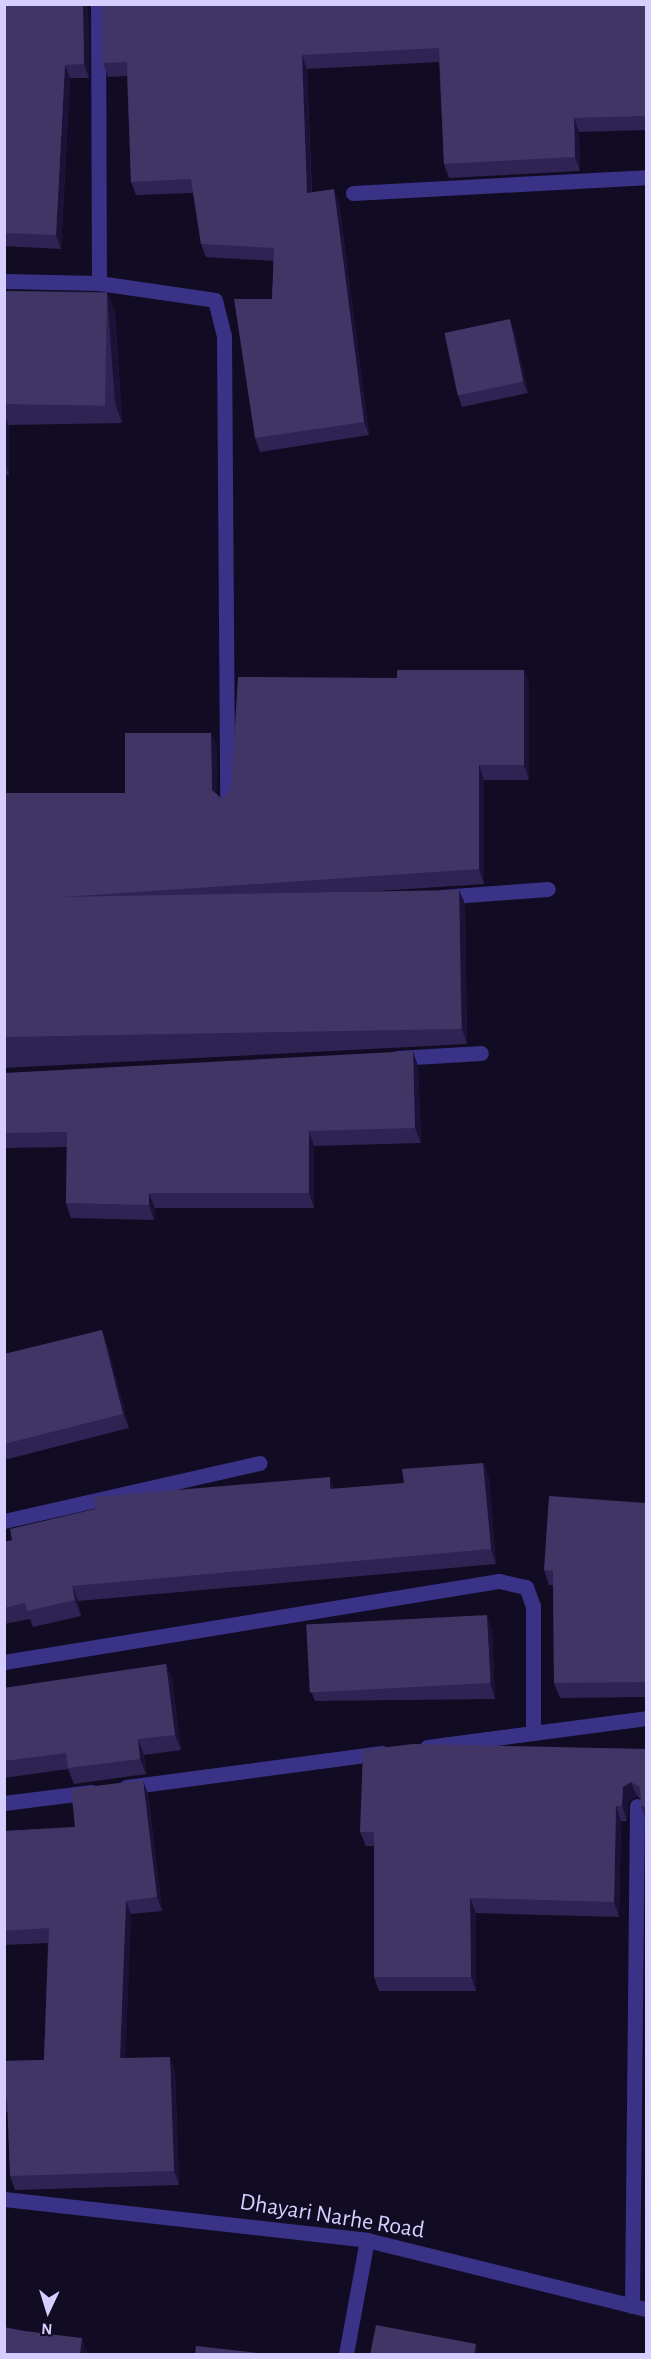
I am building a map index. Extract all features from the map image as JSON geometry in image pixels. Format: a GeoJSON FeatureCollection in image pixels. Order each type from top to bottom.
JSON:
{"type":"FeatureCollection","features":[{"type":"Feature","properties":{"kind":"street"},"geometry":{"type":"LineString","coordinates":[[98,4],[99,282]]}},
{"type":"Feature","properties":{"kind":"street"},"geometry":{"type":"LineString","coordinates":[[353,193],[646,177]]}},
{"type":"Feature","properties":{"kind":"street"},"geometry":{"type":"LineString","coordinates":[[4,281],[99,282],[215,300],[224,336],[227,804]]}},
{"type":"Feature","properties":{"kind":"street"},"geometry":{"type":"LineString","coordinates":[[418,898],[548,889]]}},
{"type":"Feature","properties":{"kind":"street"},"geometry":{"type":"LineString","coordinates":[[374,1059],[481,1053]]}},
{"type":"Feature","properties":{"kind":"street"},"geometry":{"type":"LineString","coordinates":[[4,1521],[259,1463]]}},
{"type":"Feature","properties":{"kind":"street"},"geometry":{"type":"LineString","coordinates":[[4,1662],[499,1581],[526,1587],[533,1606],[532,1733]]}},
{"type":"Feature","properties":{"kind":"street"},"geometry":{"type":"LineString","coordinates":[[4,1803],[646,1718]]}},
{"type":"Feature","properties":{"kind":"street"},"geometry":{"type":"LineString","coordinates":[[637,1806],[639,2307]]}},
{"type":"Feature","properties":{"kind":"street","name":"Dhayari Narhe Road"},"geometry":{"type":"LineString","coordinates":[[4,2199],[367,2240],[639,2307]]}},
{"type":"Feature","properties":{"kind":"street"},"geometry":{"type":"LineString","coordinates":[[346,2355],[367,2240]]}},
{"type":"Feature","properties":{"kind":"building"},"geometry":{"type":"Polygon","coordinates":[[[4,4],[83,4],[84,64],[65,65],[56,235],[4,233],[4,4]]]}},
{"type":"Feature","properties":{"kind":"building"},"geometry":{"type":"Polygon","coordinates":[[[103,4],[646,4],[646,116],[574,118],[575,157],[444,164],[439,48],[302,55],[307,193],[334,189],[364,422],[255,438],[234,299],[272,299],[274,248],[201,244],[191,179],[131,182],[127,62],[103,63],[103,4]]]}},
{"type":"Feature","properties":{"kind":"building"},"geometry":{"type":"Polygon","coordinates":[[[4,291],[107,293],[105,406],[4,404],[4,291]]]}},
{"type":"Feature","properties":{"kind":"building"},"geometry":{"type":"Polygon","coordinates":[[[510,319],[523,382],[458,396],[444,333],[510,319]]]}},
{"type":"Feature","properties":{"kind":"building"},"geometry":{"type":"Polygon","coordinates":[[[397,670],[524,670],[524,765],[479,765],[479,869],[4,901],[4,793],[125,793],[125,733],[211,733],[212,790],[222,799],[231,790],[238,677],[397,678],[397,670]]]}},
{"type":"Feature","properties":{"kind":"building"},"geometry":{"type":"Polygon","coordinates":[[[459,890],[461,1029],[5,1037],[4,898],[459,890]]]}},
{"type":"Feature","properties":{"kind":"building"},"geometry":{"type":"Polygon","coordinates":[[[413,1051],[415,1128],[309,1131],[309,1193],[149,1193],[149,1205],[66,1203],[67,1132],[4,1133],[4,1073],[413,1051]]]}},
{"type":"Feature","properties":{"kind":"building"},"geometry":{"type":"Polygon","coordinates":[[[102,1330],[123,1414],[4,1444],[4,1354],[102,1330]]]}},
{"type":"Feature","properties":{"kind":"building"},"geometry":{"type":"Polygon","coordinates":[[[483,1463],[491,1549],[72,1586],[75,1600],[27,1611],[25,1603],[4,1608],[4,1542],[12,1540],[10,1529],[95,1509],[94,1497],[330,1477],[330,1489],[404,1483],[402,1469],[483,1463]]]}},
{"type":"Feature","properties":{"kind":"building"},"geometry":{"type":"Polygon","coordinates":[[[549,1496],[646,1503],[646,1682],[554,1683],[553,1571],[544,1570],[549,1496]]]}},
{"type":"Feature","properties":{"kind":"building"},"geometry":{"type":"Polygon","coordinates":[[[487,1615],[491,1683],[310,1692],[306,1624],[487,1615]]]}},
{"type":"Feature","properties":{"kind":"building"},"geometry":{"type":"Polygon","coordinates":[[[166,1664],[175,1735],[138,1739],[140,1759],[68,1768],[66,1753],[4,1761],[4,1688],[166,1664]]]}},
{"type":"Feature","properties":{"kind":"building"},"geometry":{"type":"Polygon","coordinates":[[[413,1744],[646,1749],[646,1806],[641,1806],[640,1787],[631,1782],[623,1787],[622,1806],[616,1806],[614,1902],[470,1898],[471,1977],[374,1977],[374,1832],[360,1832],[363,1750],[413,1744]]]}},
{"type":"Feature","properties":{"kind":"building"},"geometry":{"type":"Polygon","coordinates":[[[143,1780],[157,1897],[126,1901],[120,2058],[170,2057],[174,2171],[10,2176],[7,2098],[4,2098],[4,2061],[44,2060],[49,1928],[4,1931],[4,1831],[75,1827],[71,1789],[143,1780]]]}},
{"type":"Feature","properties":{"kind":"building"},"geometry":{"type":"Polygon","coordinates":[[[376,2325],[476,2344],[474,2355],[370,2355],[376,2325]]]}},
{"type":"Feature","properties":{"kind":"building"},"geometry":{"type":"Polygon","coordinates":[[[4,2327],[82,2338],[80,2355],[4,2355],[4,2327]]]}},
{"type":"Feature","properties":{"kind":"building"},"geometry":{"type":"Polygon","coordinates":[[[196,2346],[277,2355],[195,2355],[196,2346]]]}}]}
